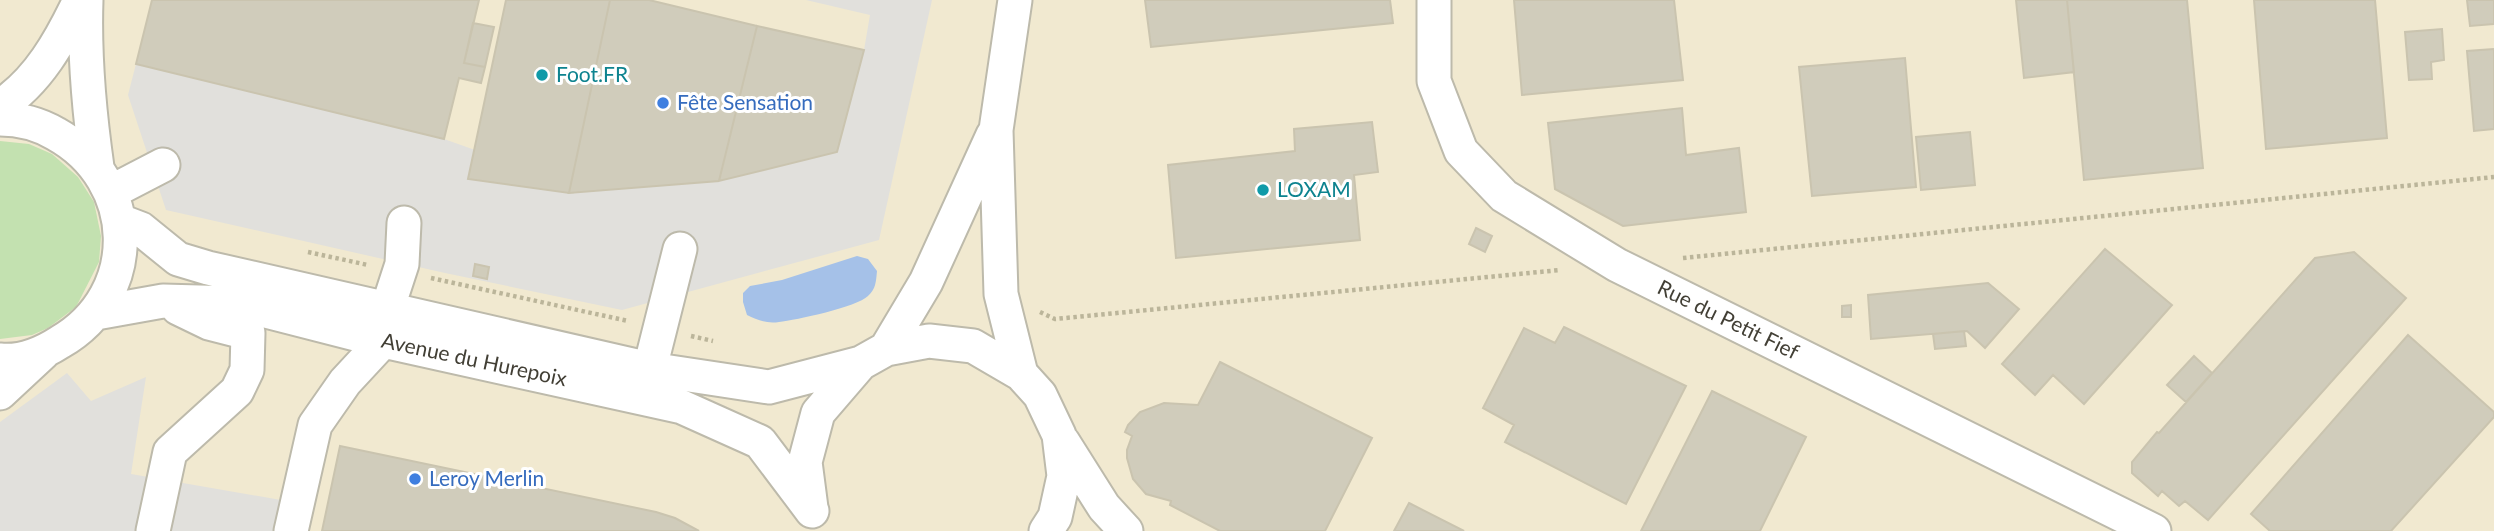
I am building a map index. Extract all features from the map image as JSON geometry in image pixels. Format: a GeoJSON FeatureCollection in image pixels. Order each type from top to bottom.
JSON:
{"type":"FeatureCollection","features":[{"type":"Feature","properties":{"kind":"street"},"geometry":{"type":"LineString","coordinates":[[0,106],[39,70],[64,35],[80,0]]}},
{"type":"Feature","properties":{"kind":"street"},"geometry":{"type":"LineString","coordinates":[[0,393],[43,353],[78,332],[96,313],[111,289],[119,262],[109,193],[87,90],[86,0]]}},
{"type":"Feature","properties":{"kind":"street"},"geometry":{"type":"LineString","coordinates":[[1015,0],[996,130],[1002,294],[1021,374],[1040,395],[1059,435],[1104,507],[1126,531]]}},
{"type":"Feature","properties":{"kind":"street","name":"Rue du Petit Fief"},"geometry":{"type":"LineString","coordinates":[[1434,0],[1434,81],[1461,151],[1504,196],[1617,265],[2154,531]]}},
{"type":"Feature","properties":{"kind":"street","name":"Avenue du Hurepoix"},"geometry":{"type":"LineString","coordinates":[[0,119],[12,119],[44,127],[73,143],[109,193],[141,229],[178,259],[385,325]]}},
{"type":"Feature","properties":{"kind":"street"},"geometry":{"type":"LineString","coordinates":[[817,521],[805,462],[818,413],[873,356],[926,282],[996,130]]}},
{"type":"Feature","properties":{"kind":"street"},"geometry":{"type":"LineString","coordinates":[[109,193],[163,164]]}},
{"type":"Feature","properties":{"kind":"street"},"geometry":{"type":"LineString","coordinates":[[295,517],[315,425],[385,325],[401,267],[404,223]]}},
{"type":"Feature","properties":{"kind":"street"},"geometry":{"type":"LineString","coordinates":[[646,383],[680,249]]}},
{"type":"Feature","properties":{"kind":"street"},"geometry":{"type":"LineString","coordinates":[[153,531],[170,452],[237,391],[247,370],[248,333],[209,323],[163,301]]}},
{"type":"Feature","properties":{"kind":"street","name":"Avenue du Hurepoix"},"geometry":{"type":"LineString","coordinates":[[96,313],[163,301],[234,303],[385,325],[646,383],[769,387],[929,341],[973,346],[1021,374]]}},
{"type":"Feature","properties":{"kind":"street"},"geometry":{"type":"LineString","coordinates":[[0,360],[43,353]]}},
{"type":"Feature","properties":{"kind":"street","name":"Avenue du Hurepoix"},"geometry":{"type":"LineString","coordinates":[[646,383],[682,407],[760,442],[817,521]]}},
{"type":"Feature","properties":{"kind":"street"},"geometry":{"type":"LineString","coordinates":[[1046,531],[1055,517],[1064,476],[1059,435]]}},
{"type":"Feature","properties":{"kind":"path"},"geometry":{"type":"LineString","coordinates":[[1679,258],[2494,177]]}},
{"type":"Feature","properties":{"kind":"path"},"geometry":{"type":"LineString","coordinates":[[305,252],[401,267],[714,341]]}},
{"type":"Feature","properties":{"kind":"path"},"geometry":{"type":"LineString","coordinates":[[1002,294],[1055,319],[1564,270]]}},
{"type":"Feature","properties":{"kind":"shaded area"},"geometry":{"type":"Polygon","coordinates":[[[0,0],[2494,0],[2494,531],[0,531],[0,0]]]}},
{"type":"Feature","properties":{"kind":"shaded area"},"geometry":{"type":"Polygon","coordinates":[[[806,0],[932,0],[879,240],[622,310],[166,210],[128,95],[136,64],[444,139],[475,150],[469,179],[569,193],[719,181],[837,152],[864,50],[870,15],[806,0]]]}},
{"type":"Feature","properties":{"kind":"shaded area"},"geometry":{"type":"Polygon","coordinates":[[[67,373],[91,401],[146,377],[131,474],[298,503],[291,531],[0,531],[0,422],[67,373]]]}},
{"type":"Feature","properties":{"kind":"green space"},"geometry":{"type":"Polygon","coordinates":[[[0,141],[29,144],[52,154],[78,177],[94,202],[101,236],[99,262],[76,307],[48,328],[32,335],[0,339],[0,141]]]}},
{"type":"Feature","properties":{"kind":"water"},"geometry":{"type":"Polygon","coordinates":[[[857,256],[868,259],[877,271],[873,291],[862,300],[826,312],[779,322],[762,321],[747,315],[743,293],[750,286],[782,280],[857,256]]]}},
{"type":"Feature","properties":{"kind":"building"},"geometry":{"type":"Polygon","coordinates":[[[152,0],[479,0],[464,63],[485,67],[481,83],[459,78],[444,139],[136,64],[152,0]]]}},
{"type":"Feature","properties":{"kind":"building","name":"Foot.FR"},"geometry":{"type":"Polygon","coordinates":[[[506,0],[610,0],[569,193],[468,179],[506,0]]]}},
{"type":"Feature","properties":{"kind":"building","name":"Fête Sensation"},"geometry":{"type":"Polygon","coordinates":[[[610,0],[649,0],[757,26],[719,181],[569,193],[610,0]]]}},
{"type":"Feature","properties":{"kind":"building"},"geometry":{"type":"Polygon","coordinates":[[[1145,0],[1390,0],[1393,23],[1151,47],[1145,0]]]}},
{"type":"Feature","properties":{"kind":"building"},"geometry":{"type":"Polygon","coordinates":[[[1514,0],[1674,0],[1683,80],[1522,95],[1514,0]]]}},
{"type":"Feature","properties":{"kind":"building"},"geometry":{"type":"Polygon","coordinates":[[[2016,0],[2067,0],[2074,72],[2024,78],[2016,0]]]}},
{"type":"Feature","properties":{"kind":"building"},"geometry":{"type":"Polygon","coordinates":[[[2067,0],[2187,0],[2203,168],[2084,180],[2067,0]]]}},
{"type":"Feature","properties":{"kind":"building"},"geometry":{"type":"Polygon","coordinates":[[[2254,0],[2375,0],[2387,138],[2266,149],[2254,0]]]}},
{"type":"Feature","properties":{"kind":"building"},"geometry":{"type":"Polygon","coordinates":[[[2467,0],[2494,0],[2494,24],[2470,26],[2467,0]]]}},
{"type":"Feature","properties":{"kind":"building"},"geometry":{"type":"Polygon","coordinates":[[[473,23],[494,27],[485,67],[464,63],[473,23]]]}},
{"type":"Feature","properties":{"kind":"building"},"geometry":{"type":"Polygon","coordinates":[[[757,26],[864,50],[837,152],[719,181],[757,26]]]}},
{"type":"Feature","properties":{"kind":"building"},"geometry":{"type":"Polygon","coordinates":[[[2442,29],[2444,60],[2431,62],[2432,79],[2409,80],[2405,32],[2442,29]]]}},
{"type":"Feature","properties":{"kind":"building"},"geometry":{"type":"Polygon","coordinates":[[[2494,49],[2494,129],[2474,131],[2467,51],[2494,49]]]}},
{"type":"Feature","properties":{"kind":"building"},"geometry":{"type":"Polygon","coordinates":[[[1905,58],[1916,187],[1812,196],[1799,67],[1905,58]]]}},
{"type":"Feature","properties":{"kind":"building"},"geometry":{"type":"Polygon","coordinates":[[[1682,108],[1686,155],[1739,148],[1746,212],[1623,226],[1555,189],[1548,123],[1682,108]]]}},
{"type":"Feature","properties":{"kind":"building","name":"LOXAM"},"geometry":{"type":"Polygon","coordinates":[[[1372,122],[1378,172],[1354,175],[1360,240],[1176,258],[1168,165],[1295,151],[1294,129],[1372,122]]]}},
{"type":"Feature","properties":{"kind":"building"},"geometry":{"type":"Polygon","coordinates":[[[1970,132],[1975,185],[1921,190],[1916,137],[1970,132]]]}},
{"type":"Feature","properties":{"kind":"building"},"geometry":{"type":"Polygon","coordinates":[[[1476,228],[1492,236],[1485,252],[1469,244],[1476,228]]]}},
{"type":"Feature","properties":{"kind":"building"},"geometry":{"type":"Polygon","coordinates":[[[2105,249],[2172,305],[2084,404],[2053,375],[2035,395],[2002,364],[2105,249]]]}},
{"type":"Feature","properties":{"kind":"building"},"geometry":{"type":"Polygon","coordinates":[[[2354,252],[2406,298],[2208,520],[2185,501],[2179,506],[2162,491],[2158,496],[2132,473],[2132,462],[2157,432],[2159,433],[2315,258],[2354,252]]]}},
{"type":"Feature","properties":{"kind":"building"},"geometry":{"type":"Polygon","coordinates":[[[475,264],[489,267],[487,279],[473,276],[475,264]]]}},
{"type":"Feature","properties":{"kind":"building"},"geometry":{"type":"Polygon","coordinates":[[[1988,283],[2019,309],[1985,348],[1967,331],[1871,339],[1868,295],[1988,283]]]}},
{"type":"Feature","properties":{"kind":"building"},"geometry":{"type":"Polygon","coordinates":[[[1851,305],[1851,317],[1842,317],[1842,306],[1851,305]]]}},
{"type":"Feature","properties":{"kind":"building"},"geometry":{"type":"Polygon","coordinates":[[[1564,327],[1686,386],[1626,504],[1505,442],[1514,425],[1483,408],[1524,328],[1555,343],[1564,327]]]}},
{"type":"Feature","properties":{"kind":"building"},"geometry":{"type":"Polygon","coordinates":[[[1964,331],[1966,346],[1935,349],[1933,334],[1964,331]]]}},
{"type":"Feature","properties":{"kind":"building"},"geometry":{"type":"Polygon","coordinates":[[[2408,335],[2494,412],[2494,417],[2391,531],[2270,531],[2251,514],[2408,335]]]}},
{"type":"Feature","properties":{"kind":"building"},"geometry":{"type":"Polygon","coordinates":[[[2194,356],[2212,373],[2186,402],[2167,385],[2194,356]]]}},
{"type":"Feature","properties":{"kind":"building"},"geometry":{"type":"Polygon","coordinates":[[[1220,362],[1372,438],[1325,531],[1220,531],[1170,505],[1171,501],[1146,494],[1133,479],[1127,458],[1132,436],[1125,432],[1128,425],[1140,412],[1164,403],[1198,405],[1220,362]]]}},
{"type":"Feature","properties":{"kind":"building"},"geometry":{"type":"Polygon","coordinates":[[[1712,391],[1806,437],[1760,531],[1641,531],[1712,391]]]}},
{"type":"Feature","properties":{"kind":"building","name":"Leroy Merlin"},"geometry":{"type":"Polygon","coordinates":[[[340,446],[656,512],[675,518],[699,531],[322,531],[340,446]]]}},
{"type":"Feature","properties":{"kind":"building"},"geometry":{"type":"Polygon","coordinates":[[[1409,503],[1464,531],[1394,531],[1409,503]]]}},
{"type":"Feature","properties":{"kind":"place","name":"Foot.FR"},"geometry":{"type":"Point","coordinates":[542,75]}},
{"type":"Feature","properties":{"kind":"place","name":"Fête Sensation"},"geometry":{"type":"Point","coordinates":[663,103]}},
{"type":"Feature","properties":{"kind":"place","name":"LOXAM"},"geometry":{"type":"Point","coordinates":[1263,190]}},
{"type":"Feature","properties":{"kind":"place","name":"Leroy Merlin"},"geometry":{"type":"Point","coordinates":[415,479]}}]}
